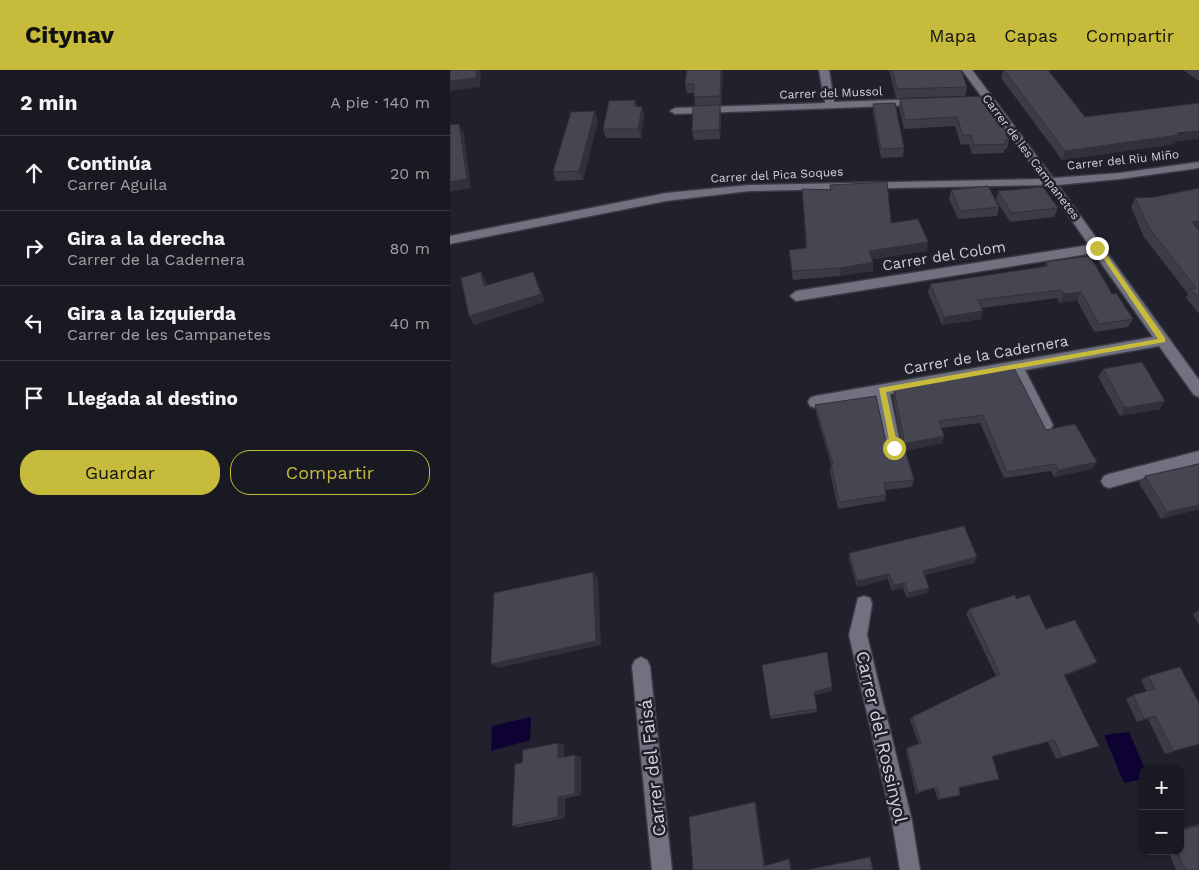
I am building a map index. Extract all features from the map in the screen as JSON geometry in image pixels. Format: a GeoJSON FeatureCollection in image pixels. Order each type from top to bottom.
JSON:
{"type":"FeatureCollection","features":[{"type":"Feature","properties":{"kind":"street"},"geometry":{"type":"LineString","coordinates":[[824,70],[830,106]]}},
{"type":"Feature","properties":{"kind":"street","name":"Carrer de les Campanetes"},"geometry":{"type":"LineString","coordinates":[[967,70],[987,100],[1050,182],[1199,391]]}},
{"type":"Feature","properties":{"kind":"street"},"geometry":{"type":"LineString","coordinates":[[973,100],[987,100]]}},
{"type":"Feature","properties":{"kind":"street","name":"Carrer del Mussol"},"geometry":{"type":"LineString","coordinates":[[675,111],[925,102]]}},
{"type":"Feature","properties":{"kind":"street","name":"Carrer del Riu Miño"},"geometry":{"type":"LineString","coordinates":[[1050,182],[1120,176],[1199,165]]}},
{"type":"Feature","properties":{"kind":"street","name":"Carrer del Pica Soques"},"geometry":{"type":"LineString","coordinates":[[450,240],[666,197],[749,188],[1050,182]]}},
{"type":"Feature","properties":{"kind":"street","name":"Carrer del Colom"},"geometry":{"type":"LineString","coordinates":[[796,296],[1097,248]]}},
{"type":"Feature","properties":{"kind":"street","name":"Carrer de la Cadernera"},"geometry":{"type":"LineString","coordinates":[[815,402],[1163,340]]}},
{"type":"Feature","properties":{"kind":"street"},"geometry":{"type":"LineString","coordinates":[[1016,366],[1046,426]]}},
{"type":"Feature","properties":{"kind":"street"},"geometry":{"type":"LineString","coordinates":[[882,390],[894,448]]}},
{"type":"Feature","properties":{"kind":"street"},"geometry":{"type":"LineString","coordinates":[[1109,481],[1199,457]]}},
{"type":"Feature","properties":{"kind":"street","name":"Carrer del Rossinyol"},"geometry":{"type":"LineString","coordinates":[[864,604],[858,635],[902,821],[910,870]]}},
{"type":"Feature","properties":{"kind":"street","name":"Carrer del Faisá"},"geometry":{"type":"LineString","coordinates":[[641,666],[662,870]]}},
{"type":"Feature","properties":{"kind":"shaded area"},"geometry":{"type":"Polygon","coordinates":[[[531,717],[530,740],[491,751],[492,726],[531,717]]]}},
{"type":"Feature","properties":{"kind":"shaded area"},"geometry":{"type":"Polygon","coordinates":[[[1129,732],[1143,765],[1139,765],[1139,780],[1124,783],[1104,735],[1129,732]]]}},
{"type":"Feature","properties":{"kind":"building"},"geometry":{"type":"Polygon","coordinates":[[[450,70],[476,70],[476,78],[450,81],[450,70]]]}},
{"type":"Feature","properties":{"kind":"building"},"geometry":{"type":"Polygon","coordinates":[[[687,70],[721,70],[720,96],[694,97],[694,84],[685,84],[687,70]]]}},
{"type":"Feature","properties":{"kind":"building"},"geometry":{"type":"Polygon","coordinates":[[[892,70],[961,70],[967,87],[897,89],[892,70]]]}},
{"type":"Feature","properties":{"kind":"building"},"geometry":{"type":"Polygon","coordinates":[[[1004,70],[1048,70],[1085,117],[1199,103],[1199,131],[1065,151],[1004,70]]]}},
{"type":"Feature","properties":{"kind":"building"},"geometry":{"type":"Polygon","coordinates":[[[987,96],[998,111],[1009,140],[1005,140],[1006,144],[974,145],[971,135],[963,136],[957,117],[905,120],[900,99],[987,96]]]}},
{"type":"Feature","properties":{"kind":"building"},"geometry":{"type":"Polygon","coordinates":[[[635,100],[634,106],[642,107],[638,129],[603,129],[609,101],[635,100]]]}},
{"type":"Feature","properties":{"kind":"building"},"geometry":{"type":"Polygon","coordinates":[[[895,103],[904,148],[881,149],[873,104],[895,103]]]}},
{"type":"Feature","properties":{"kind":"building"},"geometry":{"type":"Polygon","coordinates":[[[720,105],[719,130],[692,131],[693,106],[720,105]]]}},
{"type":"Feature","properties":{"kind":"building"},"geometry":{"type":"Polygon","coordinates":[[[595,111],[579,171],[553,172],[571,112],[595,111]]]}},
{"type":"Feature","properties":{"kind":"building"},"geometry":{"type":"Polygon","coordinates":[[[459,124],[467,179],[450,182],[450,125],[459,124]]]}},
{"type":"Feature","properties":{"kind":"building"},"geometry":{"type":"Polygon","coordinates":[[[887,182],[891,223],[918,219],[928,242],[869,251],[873,262],[840,268],[792,271],[789,250],[807,248],[802,189],[831,190],[830,185],[887,182]]]}},
{"type":"Feature","properties":{"kind":"building"},"geometry":{"type":"Polygon","coordinates":[[[988,186],[999,207],[960,211],[951,190],[988,186]]]}},
{"type":"Feature","properties":{"kind":"building"},"geometry":{"type":"Polygon","coordinates":[[[1043,187],[1058,208],[1012,213],[998,191],[1043,187]]]}},
{"type":"Feature","properties":{"kind":"building"},"geometry":{"type":"Polygon","coordinates":[[[1199,188],[1199,221],[1192,222],[1199,230],[1199,299],[1191,289],[1196,288],[1149,228],[1135,198],[1156,197],[1199,188]]]}},
{"type":"Feature","properties":{"kind":"building"},"geometry":{"type":"Polygon","coordinates":[[[1090,256],[1112,294],[1116,293],[1133,319],[1099,324],[1081,292],[1064,294],[1061,290],[978,300],[983,311],[944,317],[930,284],[1048,266],[1046,262],[1090,256]]]}},
{"type":"Feature","properties":{"kind":"building"},"geometry":{"type":"Polygon","coordinates":[[[481,272],[484,286],[533,272],[541,294],[469,316],[461,278],[481,272]]]}},
{"type":"Feature","properties":{"kind":"building"},"geometry":{"type":"Polygon","coordinates":[[[1142,362],[1165,401],[1125,408],[1103,369],[1142,362]]]}},
{"type":"Feature","properties":{"kind":"building"},"geometry":{"type":"Polygon","coordinates":[[[1014,368],[1046,430],[1075,424],[1097,462],[1058,470],[1055,464],[1007,472],[983,415],[939,421],[944,436],[903,444],[904,440],[894,390],[1014,368]]]}},
{"type":"Feature","properties":{"kind":"building"},"geometry":{"type":"Polygon","coordinates":[[[876,396],[886,442],[889,447],[895,449],[903,444],[914,480],[884,483],[886,495],[839,502],[831,464],[833,464],[815,405],[876,396]]]}},
{"type":"Feature","properties":{"kind":"building"},"geometry":{"type":"Polygon","coordinates":[[[1199,464],[1199,505],[1167,512],[1145,476],[1199,464]]]}},
{"type":"Feature","properties":{"kind":"building"},"geometry":{"type":"Polygon","coordinates":[[[964,526],[977,557],[923,571],[929,588],[908,593],[905,583],[894,585],[889,574],[857,581],[849,553],[964,526]]]}},
{"type":"Feature","properties":{"kind":"building"},"geometry":{"type":"Polygon","coordinates":[[[593,572],[596,641],[491,664],[494,593],[593,572]]]}},
{"type":"Feature","properties":{"kind":"building"},"geometry":{"type":"Polygon","coordinates":[[[1015,595],[1016,599],[1029,595],[1046,629],[1075,620],[1097,662],[1064,675],[1099,746],[1062,757],[1054,740],[992,756],[999,779],[959,787],[960,795],[940,799],[937,787],[918,792],[907,748],[921,743],[912,717],[1000,674],[969,609],[1015,595]]]}},
{"type":"Feature","properties":{"kind":"building"},"geometry":{"type":"Polygon","coordinates":[[[827,652],[832,687],[814,692],[817,709],[770,716],[762,665],[827,652]]]}},
{"type":"Feature","properties":{"kind":"building"},"geometry":{"type":"Polygon","coordinates":[[[1180,667],[1199,703],[1199,744],[1173,751],[1155,716],[1144,719],[1133,695],[1155,689],[1148,676],[1180,667]]]}},
{"type":"Feature","properties":{"kind":"building"},"geometry":{"type":"Polygon","coordinates":[[[558,743],[558,758],[575,755],[575,794],[558,797],[558,817],[512,826],[515,764],[522,763],[523,750],[558,743]]]}},
{"type":"Feature","properties":{"kind":"building"},"geometry":{"type":"Polygon","coordinates":[[[755,802],[764,866],[789,859],[791,870],[693,870],[689,817],[755,802]]]}},
{"type":"Feature","properties":{"kind":"building"},"geometry":{"type":"Polygon","coordinates":[[[1199,826],[1199,870],[1185,870],[1179,855],[1184,855],[1184,829],[1199,826]]]}},
{"type":"Feature","properties":{"kind":"building"},"geometry":{"type":"Polygon","coordinates":[[[870,857],[873,870],[807,870],[870,857]]]}},
{"type":"Feature","properties":{"kind":"route"},"geometry":{"type":"LineString","coordinates":[[894,448],[882,390],[1163,340],[1097,248]]}}]}
